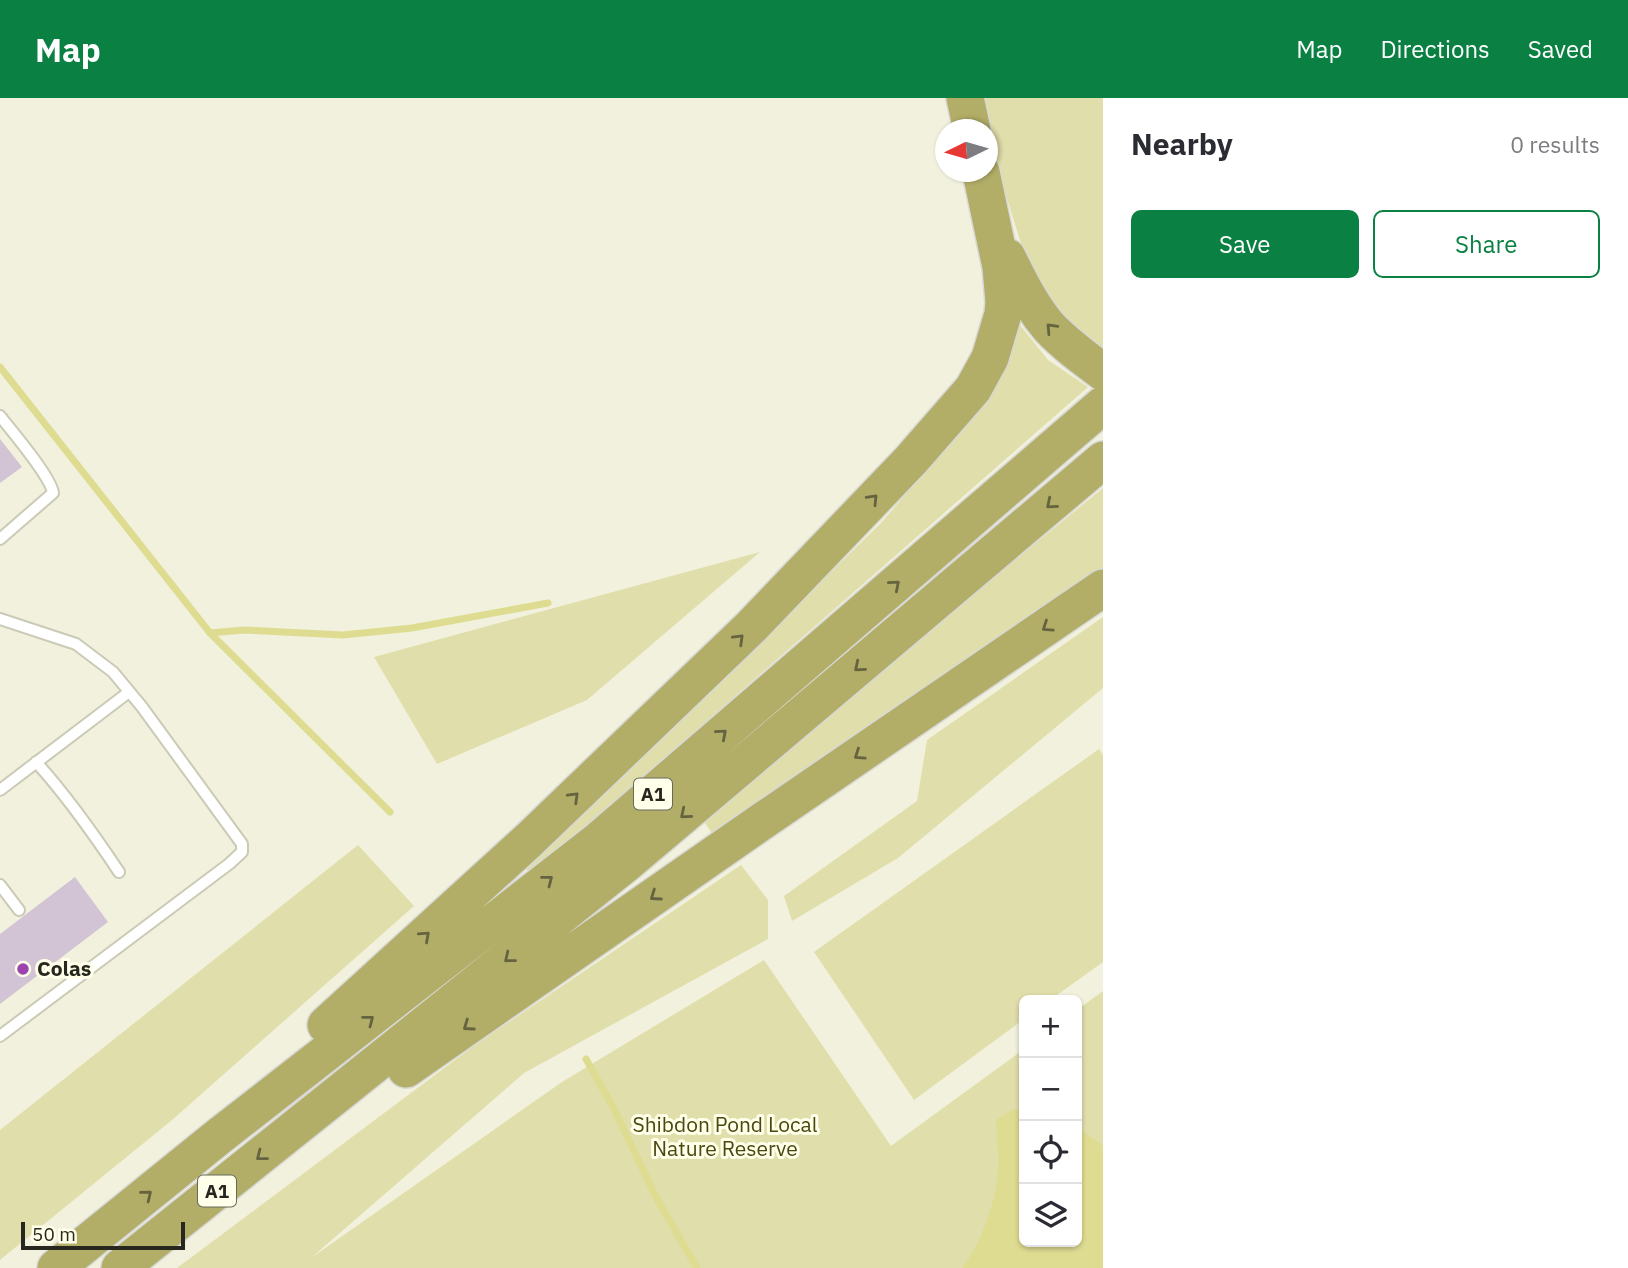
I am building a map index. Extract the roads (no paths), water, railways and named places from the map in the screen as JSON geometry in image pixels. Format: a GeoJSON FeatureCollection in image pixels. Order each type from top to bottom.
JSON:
{"type":"FeatureCollection","features":[{"type":"Feature","properties":{"kind":"highway"},"geometry":{"type":"LineString","coordinates":[[946,98],[951,119]]}},
{"type":"Feature","properties":{"kind":"highway"},"geometry":{"type":"LineString","coordinates":[[965,98],[970,119]]}},
{"type":"Feature","properties":{"kind":"highway"},"geometry":{"type":"LineString","coordinates":[[911,460],[969,363],[982,332],[985,289],[964,182]]}},
{"type":"Feature","properties":{"kind":"highway"},"geometry":{"type":"LineString","coordinates":[[218,1137],[289,1058],[530,840],[751,627],[911,460],[973,389],[990,358],[1004,302],[1002,267],[983,182]]}},
{"type":"Feature","properties":{"kind":"highway"},"geometry":{"type":"LineString","coordinates":[[992,220],[1022,289],[1048,326],[1103,372]]}},
{"type":"Feature","properties":{"kind":"highway","name":"A1"},"geometry":{"type":"LineString","coordinates":[[56,1268],[218,1137],[600,840],[1103,405]]}},
{"type":"Feature","properties":{"kind":"highway","name":"A1"},"geometry":{"type":"LineString","coordinates":[[120,1268],[628,862],[1103,460]]}},
{"type":"Feature","properties":{"kind":"highway"},"geometry":{"type":"LineString","coordinates":[[314,1114],[384,1084],[1103,588]]}},
{"type":"Feature","properties":{"kind":"lane"},"geometry":{"type":"LineString","coordinates":[[0,416],[48,480],[53,493],[0,539]]}},
{"type":"Feature","properties":{"kind":"lane"},"geometry":{"type":"LineString","coordinates":[[0,619],[76,644],[113,673],[142,707],[242,844],[242,852],[229,864],[0,1036]]}},
{"type":"Feature","properties":{"kind":"lane"},"geometry":{"type":"LineString","coordinates":[[0,790],[129,692]]}},
{"type":"Feature","properties":{"kind":"lane"},"geometry":{"type":"LineString","coordinates":[[36,762],[88,825],[119,872]]}},
{"type":"Feature","properties":{"kind":"lane"},"geometry":{"type":"LineString","coordinates":[[0,885],[19,911]]}},
{"type":"Feature","properties":{"kind":"waterway"},"geometry":{"type":"LineString","coordinates":[[0,367],[210,633],[390,812]]}},
{"type":"Feature","properties":{"kind":"waterway"},"geometry":{"type":"LineString","coordinates":[[210,633],[244,630],[343,635],[412,628],[548,603]]}},
{"type":"Feature","properties":{"kind":"waterway"},"geometry":{"type":"LineString","coordinates":[[586,1059],[614,1109],[657,1199],[697,1268]]}},
{"type":"Feature","properties":{"kind":"place","name":"Colas"},"geometry":{"type":"Point","coordinates":[23,969]}},
{"type":"Feature","properties":{"kind":"park label","name":"Shibdon Pond Local Nature Reserve"},"geometry":{"type":"Point","coordinates":[725,1137]}}]}
